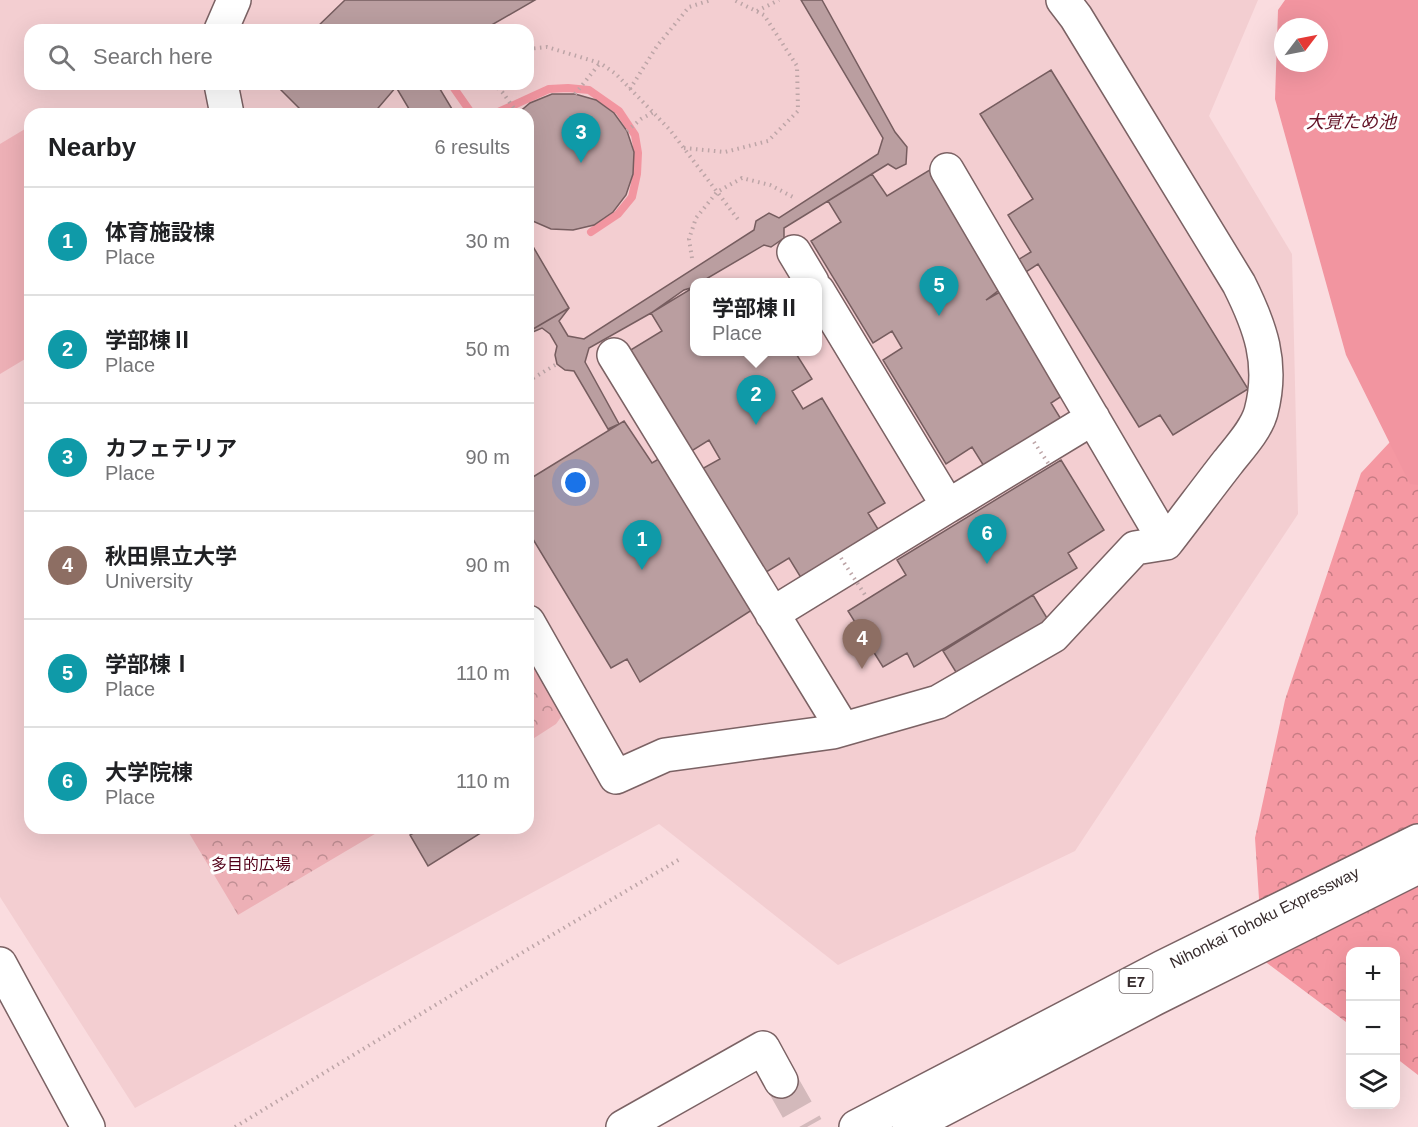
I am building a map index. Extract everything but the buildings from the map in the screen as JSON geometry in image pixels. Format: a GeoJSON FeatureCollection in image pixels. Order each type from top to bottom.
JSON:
{"type":"FeatureCollection","features":[{"type":"Feature","properties":{"kind":"main road"},"geometry":{"type":"LineString","coordinates":[[224,24],[234,0]]}},
{"type":"Feature","properties":{"kind":"main road"},"geometry":{"type":"LineString","coordinates":[[534,631],[616,777],[665,755],[843,729],[938,702],[1053,636],[1135,548],[1166,543],[1245,441],[1260,414],[1266,386],[1265,355],[1257,319],[1239,284],[1076,17],[1063,0]]}},
{"type":"Feature","properties":{"kind":"main road"},"geometry":{"type":"LineString","coordinates":[[222,90],[226,108]]}},
{"type":"Feature","properties":{"kind":"main road"},"geometry":{"type":"LineString","coordinates":[[947,170],[1166,543]]}},
{"type":"Feature","properties":{"kind":"main road"},"geometry":{"type":"LineString","coordinates":[[794,252],[810,278]]}},
{"type":"Feature","properties":{"kind":"main road"},"geometry":{"type":"LineString","coordinates":[[822,298],[948,506]]}},
{"type":"Feature","properties":{"kind":"main road"},"geometry":{"type":"LineString","coordinates":[[614,355],[843,729]]}},
{"type":"Feature","properties":{"kind":"main road"},"geometry":{"type":"LineString","coordinates":[[772,614],[1093,418]]}},
{"type":"Feature","properties":{"kind":"main road","name":"Nihonkai Tohoku Expressway"},"geometry":{"type":"LineString","coordinates":[[856,1127],[1152,973],[1418,841]]}},
{"type":"Feature","properties":{"kind":"main road","name":"Nihonkai Tohoku Expressway"},"geometry":{"type":"LineString","coordinates":[[909,1127],[1418,867]]}},
{"type":"Feature","properties":{"kind":"main road"},"geometry":{"type":"LineString","coordinates":[[0,964],[88,1127]]}},
{"type":"Feature","properties":{"kind":"main road"},"geometry":{"type":"LineString","coordinates":[[623,1127],[763,1048],[781,1081]]}},
{"type":"Feature","properties":{"kind":"path"},"geometry":{"type":"LineString","coordinates":[[630,89],[657,46],[689,7],[711,0]]}},
{"type":"Feature","properties":{"kind":"path"},"geometry":{"type":"LineString","coordinates":[[684,148],[725,153],[768,141],[798,111],[798,66],[764,15],[734,0]]}},
{"type":"Feature","properties":{"kind":"path"},"geometry":{"type":"LineString","coordinates":[[756,11],[779,0]]}},
{"type":"Feature","properties":{"kind":"path"},"geometry":{"type":"LineString","coordinates":[[534,48],[547,47],[600,63],[616,74],[654,112],[740,222]]}},
{"type":"Feature","properties":{"kind":"path"},"geometry":{"type":"LineString","coordinates":[[575,94],[600,63]]}},
{"type":"Feature","properties":{"kind":"path"},"geometry":{"type":"LineString","coordinates":[[500,90],[514,108]]}},
{"type":"Feature","properties":{"kind":"path"},"geometry":{"type":"LineString","coordinates":[[627,131],[654,112]]}},
{"type":"Feature","properties":{"kind":"path"},"geometry":{"type":"LineString","coordinates":[[692,258],[689,239],[696,218],[717,192],[742,178],[770,185],[795,198]]}},
{"type":"Feature","properties":{"kind":"path"},"geometry":{"type":"LineString","coordinates":[[534,377],[557,364]]}},
{"type":"Feature","properties":{"kind":"path"},"geometry":{"type":"LineString","coordinates":[[1034,442],[1050,466]]}},
{"type":"Feature","properties":{"kind":"path"},"geometry":{"type":"LineString","coordinates":[[841,558],[867,598]]}},
{"type":"Feature","properties":{"kind":"path"},"geometry":{"type":"LineString","coordinates":[[235,1127],[492,970],[680,859]]}},
{"type":"Feature","properties":{"kind":"shaded area"},"geometry":{"type":"Polygon","coordinates":[[[0,0],[1258,0],[1209,116],[1292,254],[1298,514],[1075,851],[838,965],[659,824],[135,1108],[0,897],[0,0]]]}},
{"type":"Feature","properties":{"kind":"green space"},"geometry":{"type":"Polygon","coordinates":[[[24,130],[24,360],[0,374],[0,144],[24,130]]]}},
{"type":"Feature","properties":{"kind":"green space"},"geometry":{"type":"Polygon","coordinates":[[[1418,412],[1418,1075],[1400,1061],[1400,947],[1346,947],[1346,1022],[1263,960],[1255,838],[1285,700],[1361,473],[1418,412]]]}},
{"type":"Feature","properties":{"kind":"green space"},"geometry":{"type":"Polygon","coordinates":[[[534,658],[566,710],[556,724],[534,738],[534,658]]]}},
{"type":"Feature","properties":{"kind":"green space","name":"多目的広場"},"geometry":{"type":"Polygon","coordinates":[[[190,834],[375,834],[238,915],[190,834]]]}},
{"type":"Feature","properties":{"kind":"water","name":"大覚ため池"},"geometry":{"type":"Polygon","coordinates":[[[1285,0],[1418,0],[1418,485],[1410,484],[1346,355],[1275,99],[1276,72],[1328,72],[1328,18],[1278,18],[1278,10],[1285,0]]]}},
{"type":"Feature","properties":{"kind":"waterway"},"geometry":{"type":"LineString","coordinates":[[507,108],[549,89],[568,88],[589,90],[619,111],[635,135],[638,153],[637,174],[632,197],[618,214],[591,232]]}},
{"type":"Feature","properties":{"kind":"waterway"},"geometry":{"type":"LineString","coordinates":[[455,90],[468,108]]}},
{"type":"Feature","properties":{"kind":"tunnel"},"geometry":{"type":"LineString","coordinates":[[781,1081],[807,1127]]}},
{"type":"Feature","properties":{"kind":"place","name":"カフェテリア"},"geometry":{"type":"Point","coordinates":[581,163]}},
{"type":"Feature","properties":{"kind":"place","name":"学部棟Ⅰ"},"geometry":{"type":"Point","coordinates":[939,316]}},
{"type":"Feature","properties":{"kind":"place","name":"学部棟Ⅱ"},"geometry":{"type":"Point","coordinates":[756,425]}},
{"type":"Feature","properties":{"kind":"place","name":"大学院棟"},"geometry":{"type":"Point","coordinates":[987,564]}},
{"type":"Feature","properties":{"kind":"place","name":"体育施設棟"},"geometry":{"type":"Point","coordinates":[642,570]}},
{"type":"Feature","properties":{"kind":"place","name":"秋田県立大学"},"geometry":{"type":"Point","coordinates":[862,669]}}]}
